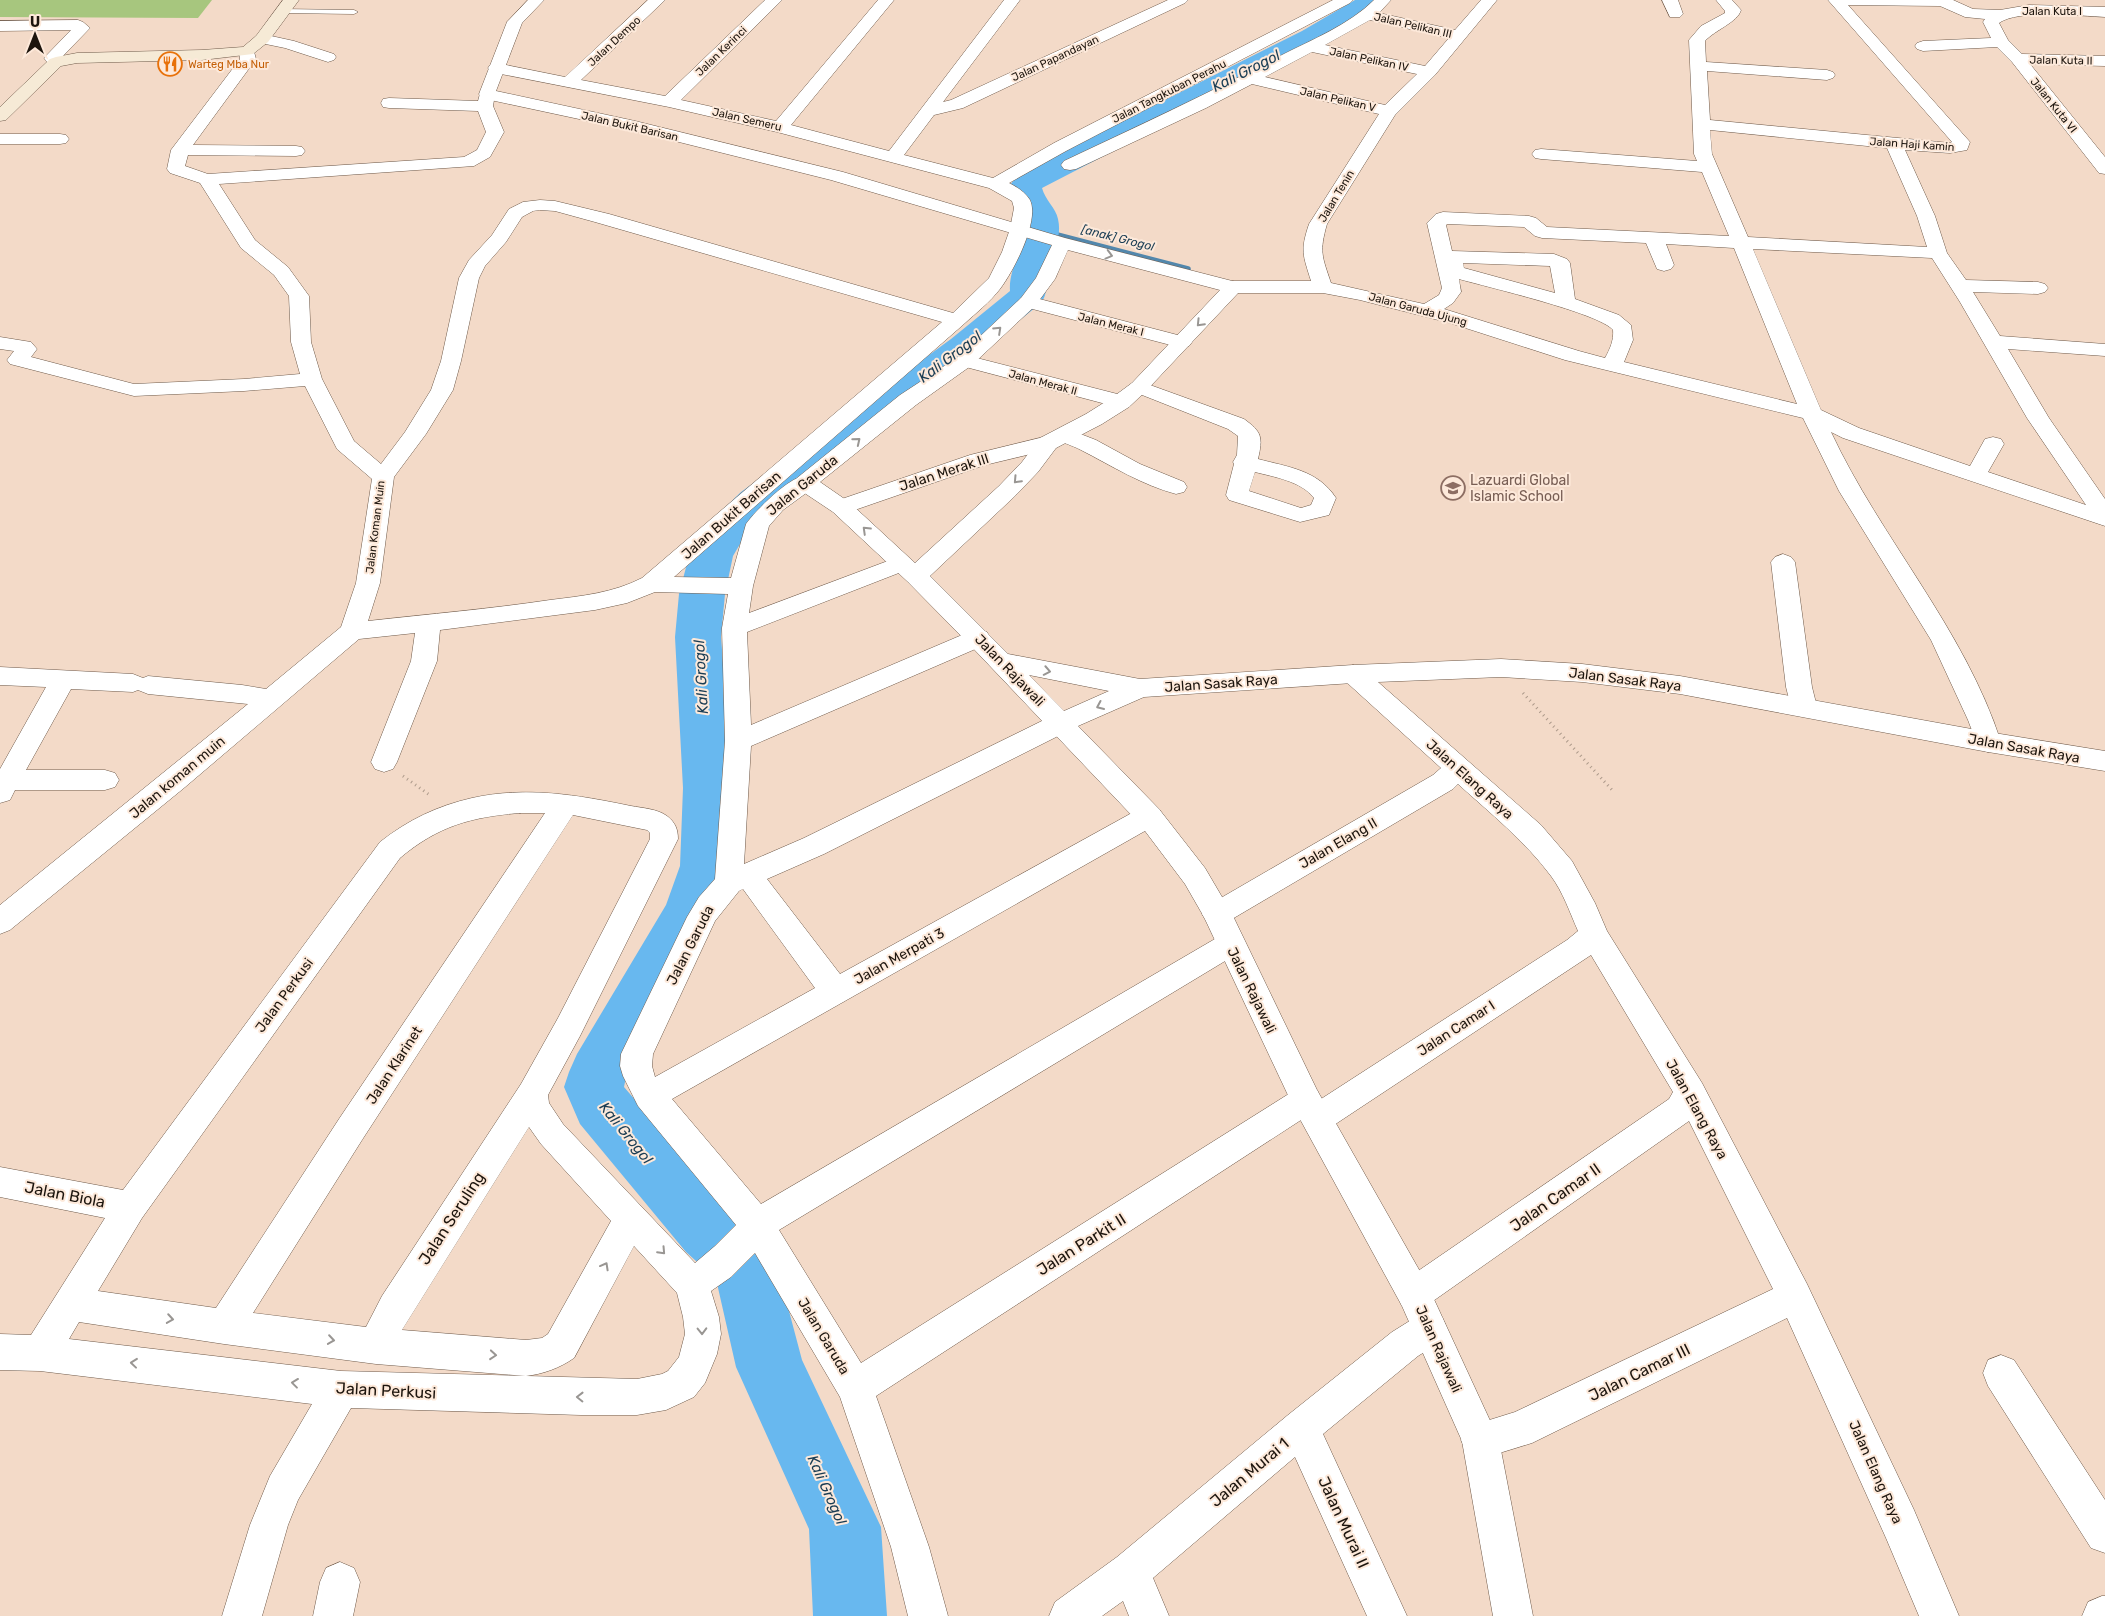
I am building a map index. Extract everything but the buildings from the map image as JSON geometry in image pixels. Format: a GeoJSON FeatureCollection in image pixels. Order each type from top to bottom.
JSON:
{"type":"FeatureCollection","features":[{"type":"Feature","properties":{"kind":"main road"},"geometry":{"type":"LineString","coordinates":[[0,116],[56,62],[77,58],[202,55],[247,51],[262,39],[286,6]]}},
{"type":"Feature","properties":{"kind":"street"},"geometry":{"type":"LineString","coordinates":[[247,51],[248,60],[180,150],[176,169],[207,179],[468,162],[484,153],[495,132],[486,100],[496,68],[515,22],[536,0]]}},
{"type":"Feature","properties":{"kind":"street","name":"Jalan Dempo"},"geometry":{"type":"LineString","coordinates":[[570,81],[657,0]]}},
{"type":"Feature","properties":{"kind":"street","name":"Jalan Kerinci"},"geometry":{"type":"LineString","coordinates":[[669,102],[774,0]]}},
{"type":"Feature","properties":{"kind":"street"},"geometry":{"type":"LineString","coordinates":[[780,127],[886,0]]}},
{"type":"Feature","properties":{"kind":"street"},"geometry":{"type":"LineString","coordinates":[[894,156],[1012,0]]}},
{"type":"Feature","properties":{"kind":"street","name":"Jalan Papandayan"},"geometry":{"type":"LineString","coordinates":[[929,111],[957,104],[1180,0]]}},
{"type":"Feature","properties":{"kind":"street","name":"Jalan Tangkuban Perahu"},"geometry":{"type":"LineString","coordinates":[[995,184],[1060,148],[1344,0]]}},
{"type":"Feature","properties":{"kind":"street"},"geometry":{"type":"LineString","coordinates":[[1070,166],[1200,104],[1310,47],[1368,15],[1383,0]]}},
{"type":"Feature","properties":{"kind":"street","name":"Jalan Tenin"},"geometry":{"type":"LineString","coordinates":[[1323,287],[1312,254],[1318,224],[1374,132],[1389,111],[1429,72],[1489,0]]}},
{"type":"Feature","properties":{"kind":"street"},"geometry":{"type":"LineString","coordinates":[[1724,0],[1733,13],[1729,18],[1701,34],[1697,40],[1700,66],[1700,124],[1704,154],[1773,316],[1812,414],[1850,491],[1944,639],[1981,720],[1988,742]]}},
{"type":"Feature","properties":{"kind":"street","name":"Jalan Haji Kamin"},"geometry":{"type":"LineString","coordinates":[[1700,124],[1894,144],[1958,148],[1961,144],[1932,106],[1872,43],[1836,0]]}},
{"type":"Feature","properties":{"kind":"street","name":"Jalan Kuta I"},"geometry":{"type":"LineString","coordinates":[[1852,1],[1931,0],[1949,2],[1970,14],[2000,15],[2028,10],[2105,12]]}},
{"type":"Feature","properties":{"kind":"street","name":"Jalan Pelikan III"},"geometry":{"type":"LineString","coordinates":[[1368,15],[1459,36]]}},
{"type":"Feature","properties":{"kind":"street","name":"Jalan Kuta VI"},"geometry":{"type":"LineString","coordinates":[[2000,15],[1992,22],[2001,42],[2018,59],[2103,165]]}},
{"type":"Feature","properties":{"kind":"street"},"geometry":{"type":"LineString","coordinates":[[0,26],[78,25],[82,28],[52,58],[56,62]]}},
{"type":"Feature","properties":{"kind":"street"},"geometry":{"type":"LineString","coordinates":[[262,39],[288,44],[328,57]]}},
{"type":"Feature","properties":{"kind":"street"},"geometry":{"type":"LineString","coordinates":[[1924,46],[2001,42]]}},
{"type":"Feature","properties":{"kind":"street","name":"Jalan Pelikan IV"},"geometry":{"type":"LineString","coordinates":[[1310,47],[1429,72]]}},
{"type":"Feature","properties":{"kind":"street","name":"Jalan Kuta II"},"geometry":{"type":"LineString","coordinates":[[2018,59],[2105,61]]}},
{"type":"Feature","properties":{"kind":"street"},"geometry":{"type":"LineString","coordinates":[[1700,66],[1827,75]]}},
{"type":"Feature","properties":{"kind":"street","name":"Jalan Semeru"},"geometry":{"type":"LineString","coordinates":[[496,68],[570,81],[780,127],[995,184]]}},
{"type":"Feature","properties":{"kind":"street","name":"Jalan Pelikan V"},"geometry":{"type":"LineString","coordinates":[[1249,78],[1389,111]]}},
{"type":"Feature","properties":{"kind":"street","name":"Jalan Bukit Barisan"},"geometry":{"type":"LineString","coordinates":[[389,103],[486,100],[635,126],[783,162],[1026,232]]}},
{"type":"Feature","properties":{"kind":"street"},"geometry":{"type":"LineString","coordinates":[[0,139],[60,139]]}},
{"type":"Feature","properties":{"kind":"street"},"geometry":{"type":"LineString","coordinates":[[1894,144],[1926,216],[1938,253],[1994,342],[2038,418],[2105,518]]}},
{"type":"Feature","properties":{"kind":"street"},"geometry":{"type":"LineString","coordinates":[[180,150],[296,151]]}},
{"type":"Feature","properties":{"kind":"street"},"geometry":{"type":"LineString","coordinates":[[1541,154],[1709,167]]}},
{"type":"Feature","properties":{"kind":"street","name":"Jalan Koman Muin"},"geometry":{"type":"LineString","coordinates":[[207,179],[248,244],[281,271],[299,296],[301,342],[312,379],[345,444],[383,477],[368,584],[352,631]]}},
{"type":"Feature","properties":{"kind":"street","name":"Jalan Bukit Barisan"},"geometry":{"type":"LineString","coordinates":[[352,631],[514,614],[612,599],[638,591],[651,584],[957,320],[998,278],[1026,232],[1020,201],[1012,192],[995,184]]}},
{"type":"Feature","properties":{"kind":"street"},"geometry":{"type":"LineString","coordinates":[[383,477],[415,434],[442,390],[451,361],[469,278],[476,264],[499,238],[516,213],[529,206],[555,206],[592,215],[957,320]]}},
{"type":"Feature","properties":{"kind":"street"},"geometry":{"type":"LineString","coordinates":[[1427,311],[1448,298],[1452,293],[1436,222],[1443,218],[1495,219],[1532,223],[1542,232],[1938,253]]}},
{"type":"Feature","properties":{"kind":"street","name":"Jalan Garuda Ujung"},"geometry":{"type":"LineString","coordinates":[[1026,232],[1233,287],[1323,287],[1361,294],[1427,311],[1572,356],[1812,414],[1851,433],[2105,518]]}},
{"type":"Feature","properties":{"kind":"street"},"geometry":{"type":"LineString","coordinates":[[1654,238],[1664,265]]}},
{"type":"Feature","properties":{"kind":"street","name":"Jalan Garuda"},"geometry":{"type":"LineString","coordinates":[[928,1616],[910,1547],[855,1388],[750,1234],[649,1096],[638,1078],[635,1062],[637,1054],[702,917],[709,905],[739,879],[738,741],[734,628],[730,586],[758,524],[775,505],[908,400],[965,361],[1034,304],[1060,242]]}},
{"type":"Feature","properties":{"kind":"street"},"geometry":{"type":"LineString","coordinates":[[1566,303],[1560,263],[1554,260],[1453,257],[1452,260],[1456,272],[1566,303],[1611,318],[1622,326],[1623,340],[1612,365]]}},
{"type":"Feature","properties":{"kind":"street"},"geometry":{"type":"LineString","coordinates":[[1960,286],[2038,288]]}},
{"type":"Feature","properties":{"kind":"street"},"geometry":{"type":"LineString","coordinates":[[734,628],[909,570],[1002,497],[1056,439],[1121,402],[1139,388],[1233,287]]}},
{"type":"Feature","properties":{"kind":"street","name":"Jalan Merak I"},"geometry":{"type":"LineString","coordinates":[[1034,304],[1182,342]]}},
{"type":"Feature","properties":{"kind":"street"},"geometry":{"type":"LineString","coordinates":[[1994,342],[2105,350]]}},
{"type":"Feature","properties":{"kind":"street"},"geometry":{"type":"LineString","coordinates":[[0,343],[24,346],[27,349],[18,360],[134,390],[244,385],[312,379]]}},
{"type":"Feature","properties":{"kind":"street","name":"Jalan Merak II"},"geometry":{"type":"LineString","coordinates":[[965,361],[1121,402]]}},
{"type":"Feature","properties":{"kind":"street"},"geometry":{"type":"LineString","coordinates":[[1139,388],[1244,429],[1249,433],[1250,438],[1244,462]]}},
{"type":"Feature","properties":{"kind":"street"},"geometry":{"type":"LineString","coordinates":[[1056,439],[1088,445],[1132,469],[1176,487]]}},
{"type":"Feature","properties":{"kind":"street","name":"Jalan Merak III"},"geometry":{"type":"LineString","coordinates":[[842,507],[978,460],[1056,439]]}},
{"type":"Feature","properties":{"kind":"street"},"geometry":{"type":"LineString","coordinates":[[1976,474],[1992,444]]}},
{"type":"Feature","properties":{"kind":"street","name":"Jalan Rajawali"},"geometry":{"type":"LineString","coordinates":[[805,483],[842,507],[978,638],[1149,816],[1195,876],[1217,914],[1311,1110],[1414,1294],[1480,1440],[1513,1616]]}},
{"type":"Feature","properties":{"kind":"street"},"geometry":{"type":"LineString","coordinates":[[1783,562],[1799,687],[1804,707]]}},
{"type":"Feature","properties":{"kind":"street"},"geometry":{"type":"LineString","coordinates":[[651,584],[730,586]]}},
{"type":"Feature","properties":{"kind":"street"},"geometry":{"type":"LineString","coordinates":[[384,762],[420,676],[424,661],[428,623]]}},
{"type":"Feature","properties":{"kind":"street","name":"Jalan koman muin"},"geometry":{"type":"LineString","coordinates":[[0,922],[174,781],[268,699],[352,631]]}},
{"type":"Feature","properties":{"kind":"street"},"geometry":{"type":"LineString","coordinates":[[738,741],[978,638]]}},
{"type":"Feature","properties":{"kind":"street","name":"Jalan Sasak Raya"},"geometry":{"type":"LineString","coordinates":[[1000,661],[1140,688],[1353,674],[1501,668],[1582,673],[1670,684],[1988,742],[2105,761]]}},
{"type":"Feature","properties":{"kind":"street","name":"Jalan Elang Raya"},"geometry":{"type":"LineString","coordinates":[[1353,674],[1530,833],[1562,869],[1581,903],[1594,935],[1691,1093],[1795,1296],[1884,1488],[1939,1616]]}},
{"type":"Feature","properties":{"kind":"street"},"geometry":{"type":"LineString","coordinates":[[0,676],[64,678],[140,684],[242,694],[268,699]]}},
{"type":"Feature","properties":{"kind":"street"},"geometry":{"type":"LineString","coordinates":[[4,787],[64,678]]}},
{"type":"Feature","properties":{"kind":"street","name":"Jalan Sasak Raya"},"geometry":{"type":"LineString","coordinates":[[739,879],[814,846],[1061,723],[1140,688]]}},
{"type":"Feature","properties":{"kind":"street","name":"Jalan Elang II"},"geometry":{"type":"LineString","coordinates":[[1217,914],[1443,782],[1457,768]]}},
{"type":"Feature","properties":{"kind":"street"},"geometry":{"type":"LineString","coordinates":[[4,787],[105,780]]}},
{"type":"Feature","properties":{"kind":"street","name":"Jalan Perkusi"},"geometry":{"type":"LineString","coordinates":[[566,804],[519,804],[453,813],[431,820],[402,838],[390,850],[130,1207],[40,1353],[341,1389],[581,1397],[637,1397],[666,1392],[681,1384],[692,1370],[699,1354],[703,1334],[701,1317],[702,1277]]}},
{"type":"Feature","properties":{"kind":"street","name":"Jalan Seruling"},"geometry":{"type":"LineString","coordinates":[[376,1346],[394,1308],[532,1094],[569,1027],[664,839],[664,830],[656,822],[566,804]]}},
{"type":"Feature","properties":{"kind":"street","name":"Jalan Klarinet"},"geometry":{"type":"LineString","coordinates":[[224,1327],[300,1205],[566,804]]}},
{"type":"Feature","properties":{"kind":"street","name":"Jalan Merpati 3"},"geometry":{"type":"LineString","coordinates":[[649,1096],[1149,816]]}},
{"type":"Feature","properties":{"kind":"street"},"geometry":{"type":"LineString","coordinates":[[739,879],[835,992]]}},
{"type":"Feature","properties":{"kind":"street","name":"Jalan Camar I"},"geometry":{"type":"LineString","coordinates":[[1311,1110],[1577,949],[1594,935]]}},
{"type":"Feature","properties":{"kind":"street"},"geometry":{"type":"LineString","coordinates":[[532,1094],[534,1107],[552,1134],[631,1219],[702,1277],[750,1234],[1230,944]]}},
{"type":"Feature","properties":{"kind":"street","name":"Jalan Camar II"},"geometry":{"type":"LineString","coordinates":[[1414,1294],[1680,1109],[1691,1093]]}},
{"type":"Feature","properties":{"kind":"street","name":"Jalan Parkit II"},"geometry":{"type":"LineString","coordinates":[[855,1388],[1311,1110]]}},
{"type":"Feature","properties":{"kind":"street","name":"Jalan Biola"},"geometry":{"type":"LineString","coordinates":[[0,1182],[130,1207]]}},
{"type":"Feature","properties":{"kind":"street"},"geometry":{"type":"LineString","coordinates":[[70,1304],[224,1327],[376,1346],[526,1358],[540,1357],[551,1353],[561,1346],[631,1219]]}},
{"type":"Feature","properties":{"kind":"street","name":"Jalan Camar III"},"geometry":{"type":"LineString","coordinates":[[1480,1440],[1519,1430],[1795,1296]]}},
{"type":"Feature","properties":{"kind":"street","name":"Jalan Murai 1"},"geometry":{"type":"LineString","coordinates":[[1069,1616],[1132,1571],[1301,1428],[1405,1344],[1429,1329]]}},
{"type":"Feature","properties":{"kind":"street"},"geometry":{"type":"LineString","coordinates":[[0,1352],[40,1353]]}},
{"type":"Feature","properties":{"kind":"street"},"geometry":{"type":"LineString","coordinates":[[2001,1373],[2105,1534]]}},
{"type":"Feature","properties":{"kind":"street"},"geometry":{"type":"LineString","coordinates":[[242,1616],[269,1525],[283,1489],[341,1389]]}},
{"type":"Feature","properties":{"kind":"street","name":"Jalan Murai II"},"geometry":{"type":"LineString","coordinates":[[1301,1428],[1387,1616]]}},
{"type":"Feature","properties":{"kind":"street"},"geometry":{"type":"LineString","coordinates":[[1132,1571],[1149,1616]]}},
{"type":"Feature","properties":{"kind":"lane"},"geometry":{"type":"LineString","coordinates":[[286,6],[354,12]]}},
{"type":"Feature","properties":{"kind":"path"},"geometry":{"type":"LineString","coordinates":[[1501,668],[1613,791]]}},
{"type":"Feature","properties":{"kind":"path"},"geometry":{"type":"LineString","coordinates":[[384,762],[453,813]]}},
{"type":"Feature","properties":{"kind":"green space"},"geometry":{"type":"Polygon","coordinates":[[[0,0],[212,0],[198,18],[0,17],[0,0]]]}},
{"type":"Feature","properties":{"kind":"waterway","name":"Kali Grogol"},"geometry":{"type":"LineString","coordinates":[[850,1616],[845,1527],[770,1367],[744,1262],[708,1231],[601,1105],[594,1087],[598,1072],[692,910],[706,866],[708,788],[698,637],[702,594],[711,556],[726,531],[756,501],[964,347],[1028,295],[1027,278],[1042,235],[1040,214],[1025,188],[1030,181],[1312,37],[1361,10],[1372,0]]}},
{"type":"Feature","properties":{"kind":"waterway","name":"[anak] Grogol"},"geometry":{"type":"LineString","coordinates":[[1042,231],[1188,269]]}},
{"type":"Feature","properties":{"kind":"place","name":"Warteg Mba Nur"},"geometry":{"type":"Point","coordinates":[170,64]}},
{"type":"Feature","properties":{"kind":"place","name":"Lazuardi Global Islamic School"},"geometry":{"type":"Point","coordinates":[1453,488]}}]}
